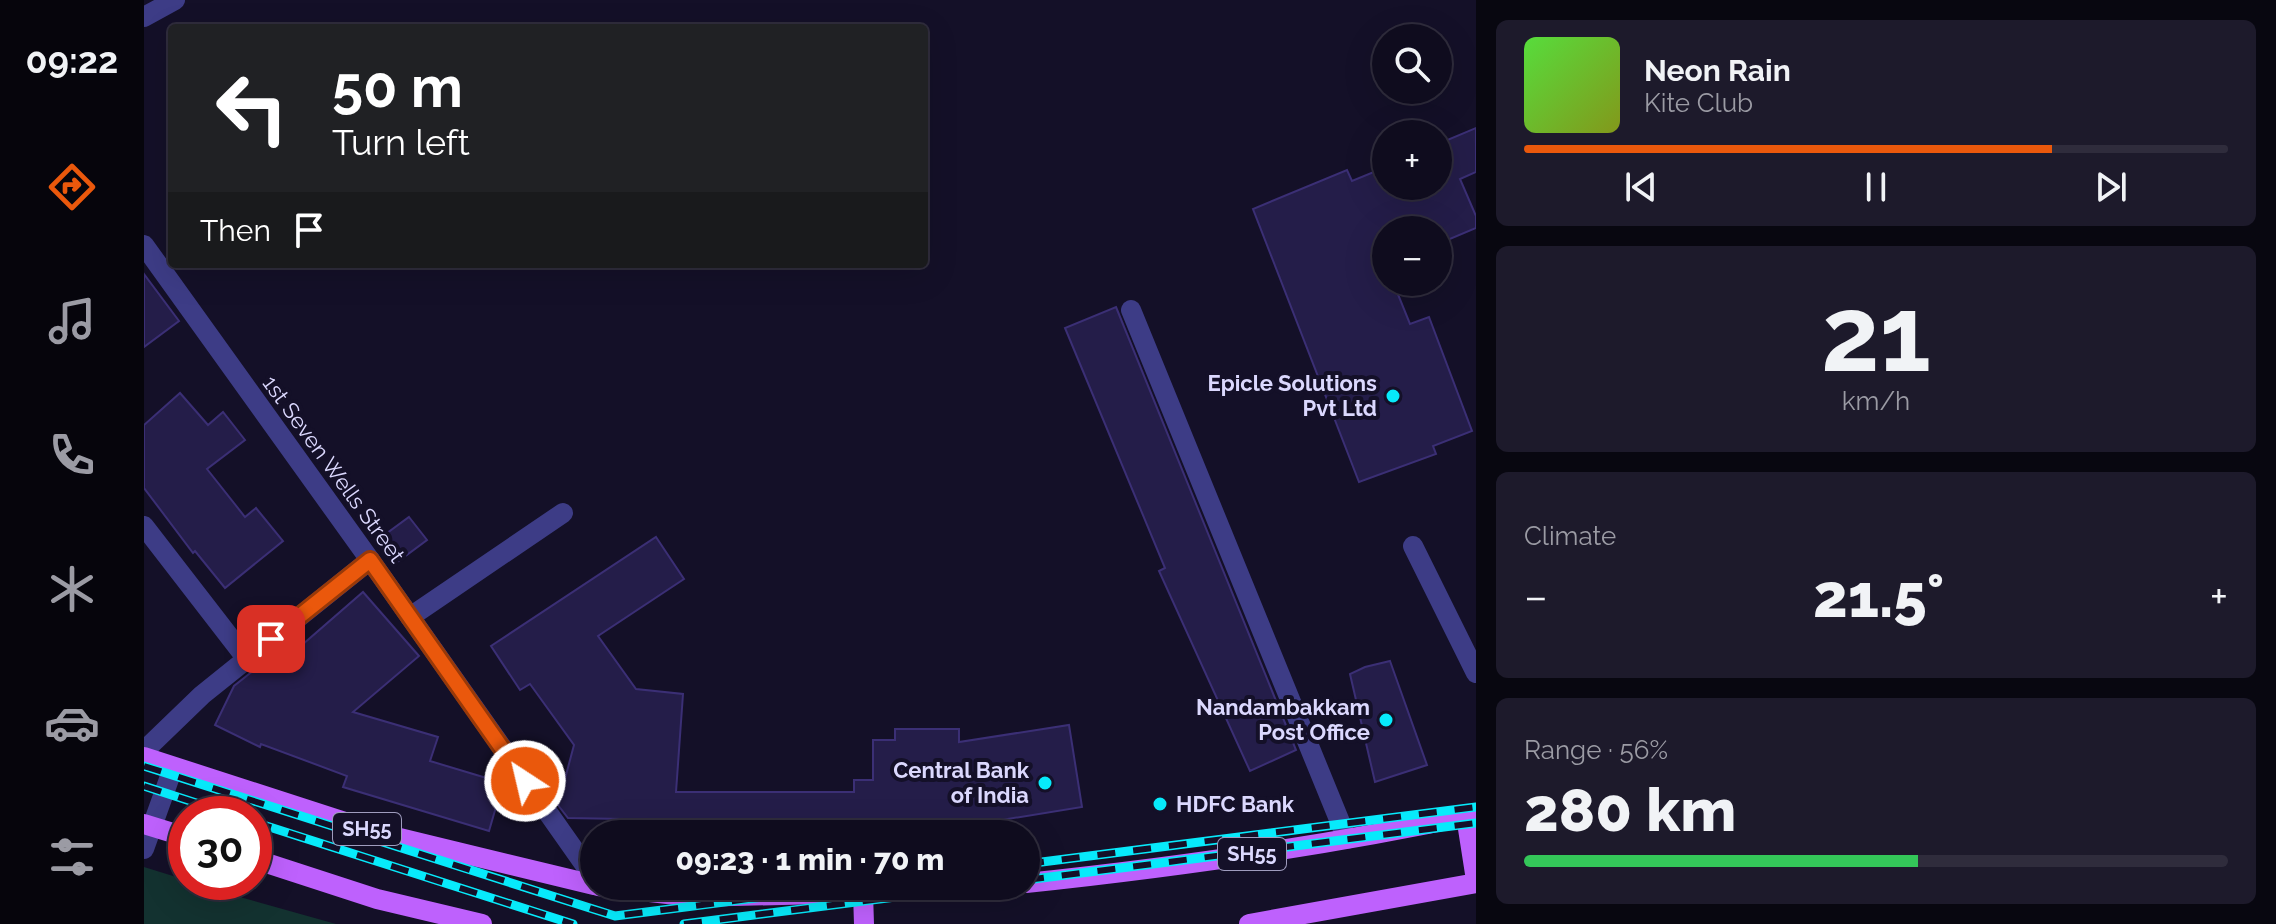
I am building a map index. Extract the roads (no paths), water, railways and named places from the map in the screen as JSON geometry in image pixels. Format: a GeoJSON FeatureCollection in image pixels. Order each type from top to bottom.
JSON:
{"type":"FeatureCollection","features":[{"type":"Feature","properties":{"kind":"main road","name":"SH55"},"geometry":{"type":"LineString","coordinates":[[144,754],[173,768],[379,833],[580,882]]}},
{"type":"Feature","properties":{"kind":"main road","name":"SH55"},"geometry":{"type":"LineString","coordinates":[[1040,882],[1157,869],[1347,839],[1471,815]]}},
{"type":"Feature","properties":{"kind":"main road"},"geometry":{"type":"LineString","coordinates":[[1249,924],[1476,882],[1471,815]]}},
{"type":"Feature","properties":{"kind":"main road"},"geometry":{"type":"LineString","coordinates":[[148,825],[168,831]]}},
{"type":"Feature","properties":{"kind":"main road"},"geometry":{"type":"LineString","coordinates":[[272,865],[377,899],[482,924]]}},
{"type":"Feature","properties":{"kind":"main road"},"geometry":{"type":"LineString","coordinates":[[863,900],[864,924]]}},
{"type":"Feature","properties":{"kind":"street"},"geometry":{"type":"LineString","coordinates":[[144,17],[175,0]]}},
{"type":"Feature","properties":{"kind":"street","name":"1st Seven Wells Street"},"geometry":{"type":"LineString","coordinates":[[144,245],[580,858]]}},
{"type":"Feature","properties":{"kind":"street"},"geometry":{"type":"LineString","coordinates":[[1131,310],[1347,839]]}},
{"type":"Feature","properties":{"kind":"street"},"geometry":{"type":"LineString","coordinates":[[410,617],[563,513]]}},
{"type":"Feature","properties":{"kind":"street"},"geometry":{"type":"LineString","coordinates":[[144,526],[246,658]]}},
{"type":"Feature","properties":{"kind":"street"},"geometry":{"type":"LineString","coordinates":[[1413,546],[1476,673]]}},
{"type":"Feature","properties":{"kind":"street"},"geometry":{"type":"LineString","coordinates":[[144,754],[202,695],[370,560]]}},
{"type":"Feature","properties":{"kind":"street"},"geometry":{"type":"LineString","coordinates":[[144,849],[148,825],[173,768]]}},
{"type":"Feature","properties":{"kind":"railway"},"geometry":{"type":"LineString","coordinates":[[144,766],[615,916],[741,900]]}},
{"type":"Feature","properties":{"kind":"railway"},"geometry":{"type":"LineString","coordinates":[[144,786],[175,796]]}},
{"type":"Feature","properties":{"kind":"railway"},"geometry":{"type":"LineString","coordinates":[[1040,862],[1476,807]]}},
{"type":"Feature","properties":{"kind":"railway"},"geometry":{"type":"LineString","coordinates":[[1040,878],[1476,823]]}},
{"type":"Feature","properties":{"kind":"railway"},"geometry":{"type":"LineString","coordinates":[[272,828],[573,924]]}},
{"type":"Feature","properties":{"kind":"railway"},"geometry":{"type":"LineString","coordinates":[[684,924],[872,900]]}},
{"type":"Feature","properties":{"kind":"place","name":"Epicle Solutions Pvt Ltd"},"geometry":{"type":"Point","coordinates":[1393,396]}},
{"type":"Feature","properties":{"kind":"place","name":"Nandambakkam Post Office"},"geometry":{"type":"Point","coordinates":[1386,720]}},
{"type":"Feature","properties":{"kind":"place","name":"Central Bank of India"},"geometry":{"type":"Point","coordinates":[1045,783]}},
{"type":"Feature","properties":{"kind":"place","name":"HDFC Bank"},"geometry":{"type":"Point","coordinates":[1160,804]}}]}
